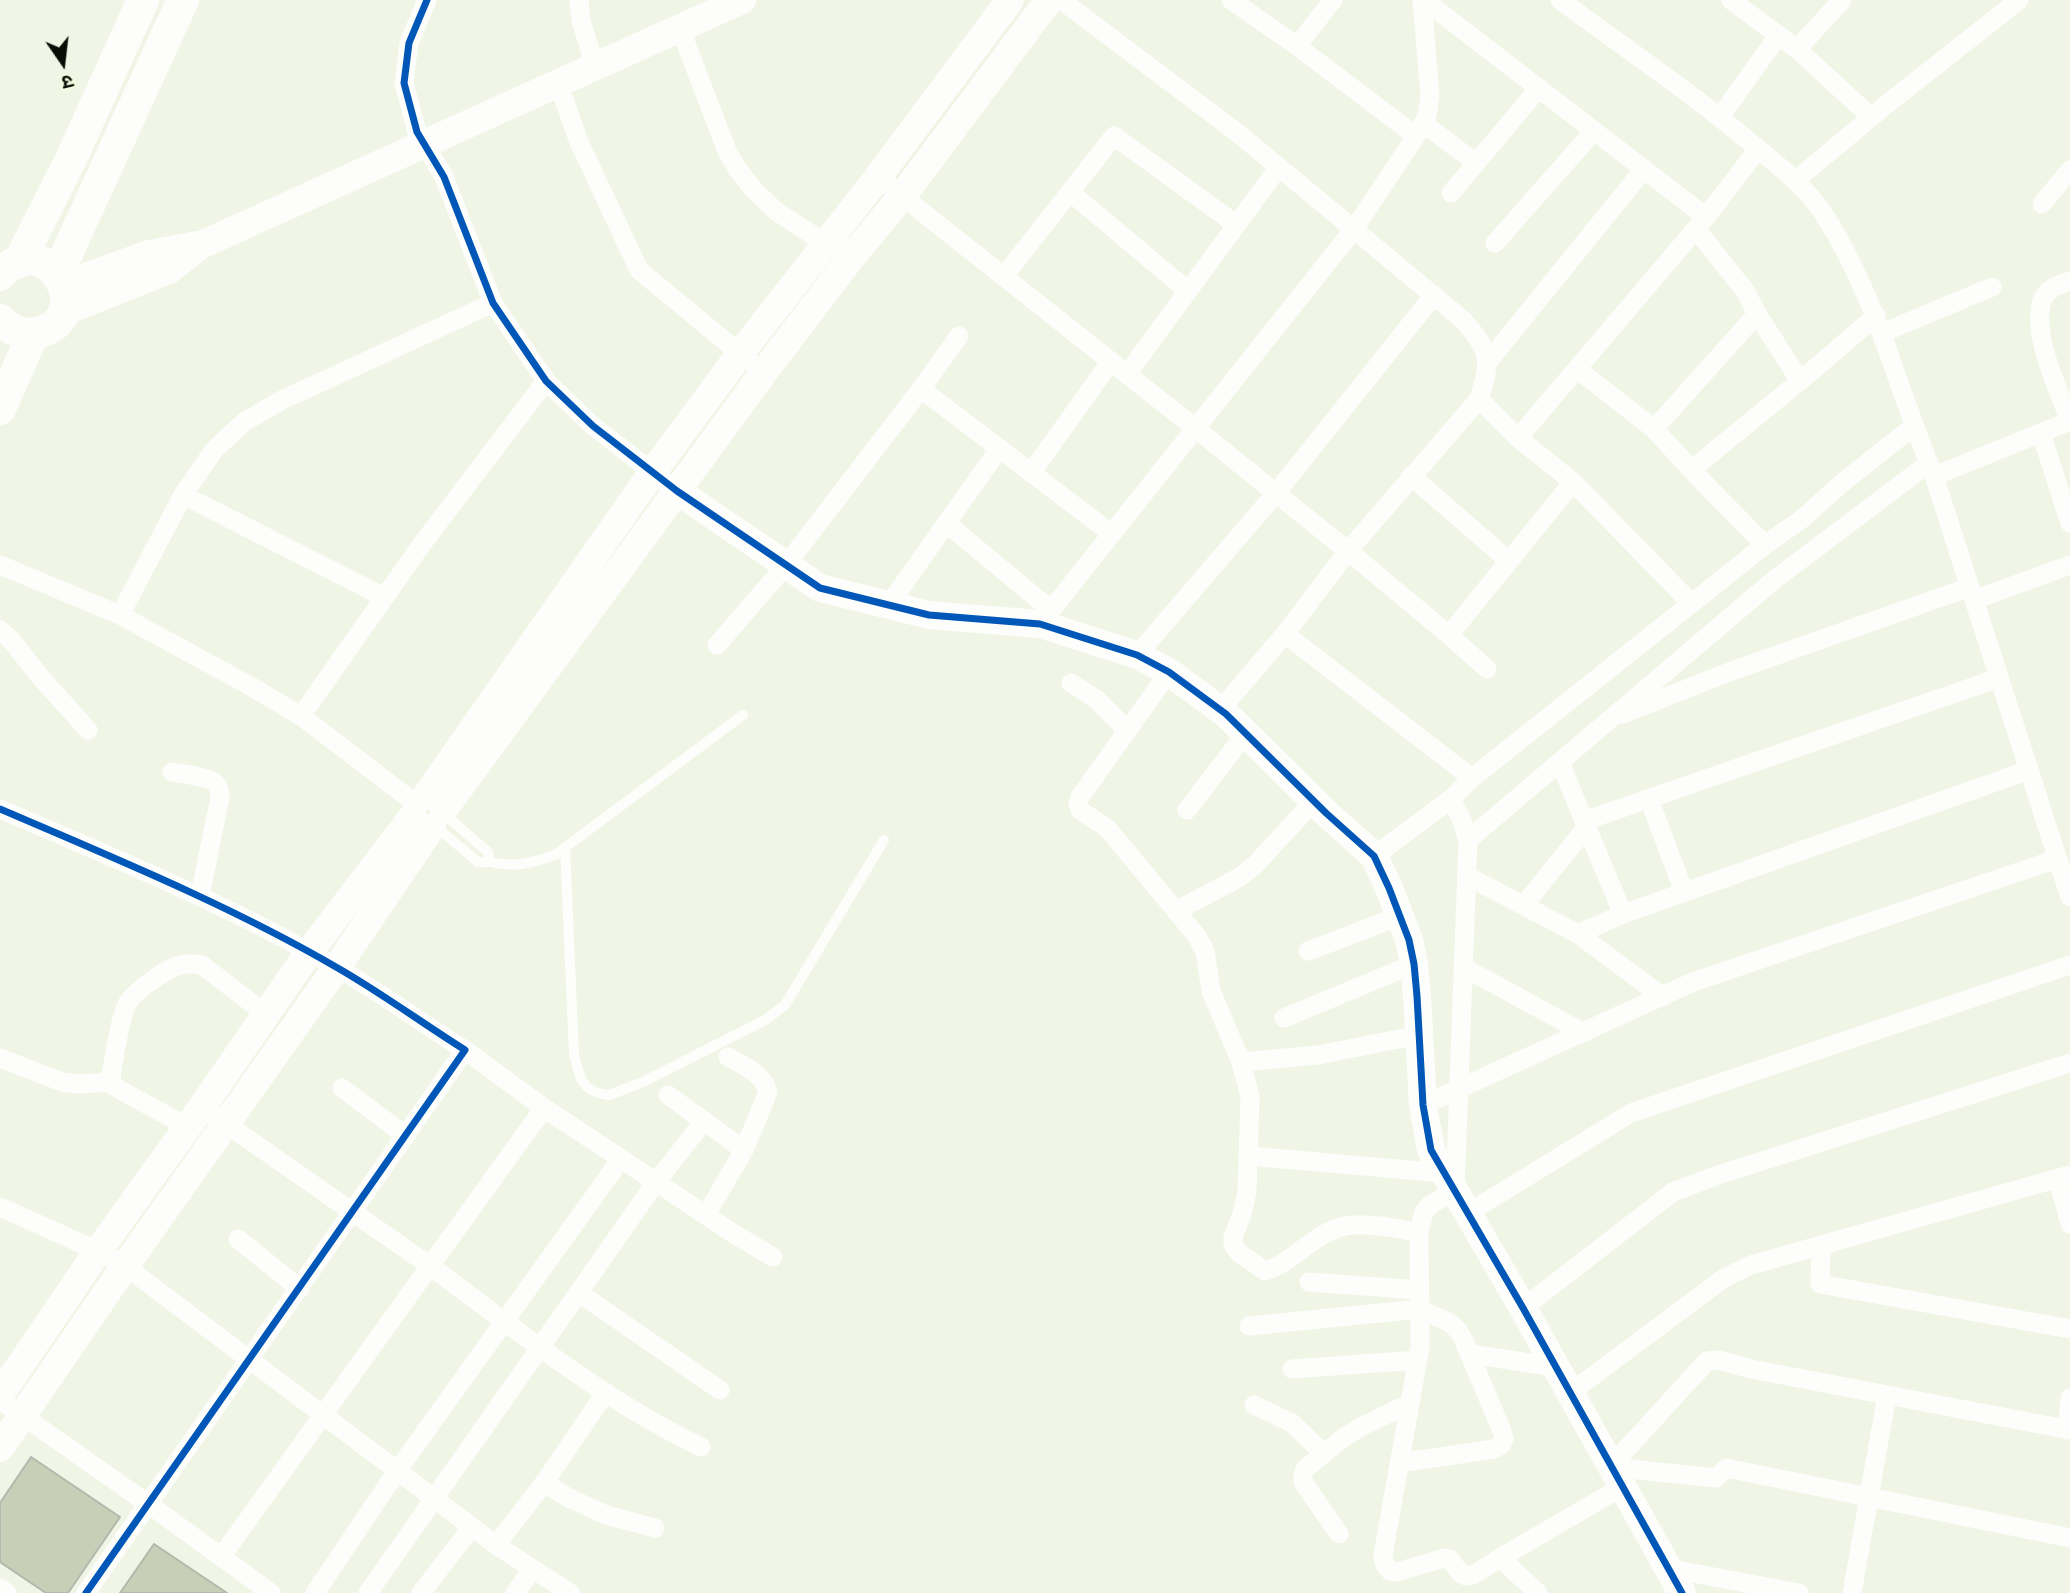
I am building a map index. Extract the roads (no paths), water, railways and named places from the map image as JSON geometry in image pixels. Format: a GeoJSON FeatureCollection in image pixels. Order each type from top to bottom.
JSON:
{"type":"FeatureCollection","features":[{"type":"Feature","properties":{"kind":"main road"},"geometry":{"type":"LineString","coordinates":[[9,268],[71,159],[143,0]]}},
{"type":"Feature","properties":{"kind":"main road"},"geometry":{"type":"LineString","coordinates":[[0,322],[21,334],[46,331],[56,323],[62,290],[183,0]]}},
{"type":"Feature","properties":{"kind":"main road"},"geometry":{"type":"LineString","coordinates":[[9,268],[33,260],[47,264],[62,290]]}},
{"type":"Feature","properties":{"kind":"main road"},"geometry":{"type":"LineString","coordinates":[[0,409],[33,334]]}},
{"type":"Feature","properties":{"kind":"street"},"geometry":{"type":"LineString","coordinates":[[427,0],[409,43],[404,82],[417,132],[443,177],[493,303],[546,381],[593,426],[652,473],[820,588],[929,615],[1045,617]]}},
{"type":"Feature","properties":{"kind":"street"},"geometry":{"type":"LineString","coordinates":[[579,0],[581,21],[594,66]]}},
{"type":"Feature","properties":{"kind":"street"},"geometry":{"type":"LineString","coordinates":[[62,290],[149,254],[201,245],[742,0]]}},
{"type":"Feature","properties":{"kind":"street"},"geometry":{"type":"LineString","coordinates":[[0,1448],[337,967],[430,813],[652,473],[1010,0]]}},
{"type":"Feature","properties":{"kind":"street"},"geometry":{"type":"LineString","coordinates":[[271,1593],[0,1398],[98,1251],[309,952],[430,813],[1049,0]]}},
{"type":"Feature","properties":{"kind":"street"},"geometry":{"type":"LineString","coordinates":[[1061,0],[1239,134],[1434,295],[1463,320],[1481,341],[1487,363],[1487,375],[1479,400],[1348,551],[1285,634],[1220,710]]}},
{"type":"Feature","properties":{"kind":"street"},"geometry":{"type":"LineString","coordinates":[[1231,0],[1420,130],[1476,163]]}},
{"type":"Feature","properties":{"kind":"street"},"geometry":{"type":"LineString","coordinates":[[1297,46],[1333,0]]}},
{"type":"Feature","properties":{"kind":"street"},"geometry":{"type":"LineString","coordinates":[[1423,0],[1644,169],[1701,223],[1800,381]]}},
{"type":"Feature","properties":{"kind":"street"},"geometry":{"type":"LineString","coordinates":[[1045,617],[1354,229],[1420,130],[1427,116],[1430,96],[1423,0]]}},
{"type":"Feature","properties":{"kind":"street"},"geometry":{"type":"LineString","coordinates":[[1560,0],[1720,117],[1796,180],[1822,211],[1838,238],[1879,324],[1931,469],[2070,897]]}},
{"type":"Feature","properties":{"kind":"street"},"geometry":{"type":"LineString","coordinates":[[1731,0],[1797,49],[1871,117]]}},
{"type":"Feature","properties":{"kind":"street"},"geometry":{"type":"LineString","coordinates":[[1797,49],[1842,0]]}},
{"type":"Feature","properties":{"kind":"street"},"geometry":{"type":"LineString","coordinates":[[1796,180],[2019,0]]}},
{"type":"Feature","properties":{"kind":"street"},"geometry":{"type":"LineString","coordinates":[[680,28],[727,151],[738,170],[776,211],[850,259]]}},
{"type":"Feature","properties":{"kind":"street"},"geometry":{"type":"LineString","coordinates":[[1720,117],[1778,36]]}},
{"type":"Feature","properties":{"kind":"street"},"geometry":{"type":"LineString","coordinates":[[558,83],[579,142],[639,270],[764,372]]}},
{"type":"Feature","properties":{"kind":"street"},"geometry":{"type":"LineString","coordinates":[[946,86],[971,104]]}},
{"type":"Feature","properties":{"kind":"street"},"geometry":{"type":"LineString","coordinates":[[1451,193],[1539,88]]}},
{"type":"Feature","properties":{"kind":"street"},"geometry":{"type":"LineString","coordinates":[[1495,243],[1594,131]]}},
{"type":"Feature","properties":{"kind":"street"},"geometry":{"type":"LineString","coordinates":[[1004,275],[1114,136],[1237,225]]}},
{"type":"Feature","properties":{"kind":"street"},"geometry":{"type":"LineString","coordinates":[[1518,438],[1701,223],[1758,149]]}},
{"type":"Feature","properties":{"kind":"street"},"geometry":{"type":"LineString","coordinates":[[1127,374],[1279,167]]}},
{"type":"Feature","properties":{"kind":"street"},"geometry":{"type":"LineString","coordinates":[[1487,363],[1644,169]]}},
{"type":"Feature","properties":{"kind":"street"},"geometry":{"type":"LineString","coordinates":[[2042,204],[2070,170]]}},
{"type":"Feature","properties":{"kind":"street"},"geometry":{"type":"LineString","coordinates":[[878,177],[1348,551],[1487,668]]}},
{"type":"Feature","properties":{"kind":"street"},"geometry":{"type":"LineString","coordinates":[[1070,192],[1188,292]]}},
{"type":"Feature","properties":{"kind":"street"},"geometry":{"type":"LineString","coordinates":[[1468,840],[1774,580],[1931,469],[2070,421],[2046,354],[2039,318],[2044,297],[2052,288],[2070,281]]}},
{"type":"Feature","properties":{"kind":"street"},"geometry":{"type":"LineString","coordinates":[[1691,470],[1800,381],[1879,324],[1992,288]]}},
{"type":"Feature","properties":{"kind":"street"},"geometry":{"type":"LineString","coordinates":[[1137,655],[1276,493],[1434,295]]}},
{"type":"Feature","properties":{"kind":"street"},"geometry":{"type":"LineString","coordinates":[[120,615],[183,495],[214,450],[244,422],[282,400],[493,303]]}},
{"type":"Feature","properties":{"kind":"street"},"geometry":{"type":"LineString","coordinates":[[1654,429],[1757,314]]}},
{"type":"Feature","properties":{"kind":"street"},"geometry":{"type":"LineString","coordinates":[[717,645],[786,565],[959,336]]}},
{"type":"Feature","properties":{"kind":"street"},"geometry":{"type":"LineString","coordinates":[[1031,473],[1111,361]]}},
{"type":"Feature","properties":{"kind":"street"},"geometry":{"type":"LineString","coordinates":[[1577,369],[1654,429],[1765,545]]}},
{"type":"Feature","properties":{"kind":"street"},"geometry":{"type":"LineString","coordinates":[[301,716],[422,544],[546,381]]}},
{"type":"Feature","properties":{"kind":"street"},"geometry":{"type":"LineString","coordinates":[[921,389],[1112,534]]}},
{"type":"Feature","properties":{"kind":"street"},"geometry":{"type":"LineString","coordinates":[[1479,400],[1518,438],[1573,482],[1692,604]]}},
{"type":"Feature","properties":{"kind":"street"},"geometry":{"type":"LineString","coordinates":[[1374,856],[1451,799],[1472,778],[1765,545],[1802,519],[1842,483],[1914,426]]}},
{"type":"Feature","properties":{"kind":"street"},"geometry":{"type":"LineString","coordinates":[[2041,433],[2070,523]]}},
{"type":"Feature","properties":{"kind":"street"},"geometry":{"type":"LineString","coordinates":[[888,606],[999,449]]}},
{"type":"Feature","properties":{"kind":"street"},"geometry":{"type":"LineString","coordinates":[[1411,476],[1509,561]]}},
{"type":"Feature","properties":{"kind":"street"},"geometry":{"type":"LineString","coordinates":[[1449,635],[1573,482]]}},
{"type":"Feature","properties":{"kind":"street"},"geometry":{"type":"LineString","coordinates":[[183,495],[384,597]]}},
{"type":"Feature","properties":{"kind":"street"},"geometry":{"type":"LineString","coordinates":[[946,523],[1045,617],[1137,655],[1169,672],[1220,710],[1374,856],[1409,940],[1414,964],[1423,1105],[1431,1150],[1523,1308],[1682,1593]]}},
{"type":"Feature","properties":{"kind":"street"},"geometry":{"type":"LineString","coordinates":[[0,565],[120,615],[252,687],[301,716],[430,813]]}},
{"type":"Feature","properties":{"kind":"street"},"geometry":{"type":"LineString","coordinates":[[1610,719],[1729,672],[1972,593],[2070,565]]}},
{"type":"Feature","properties":{"kind":"street"},"geometry":{"type":"LineString","coordinates":[[0,630],[88,730]]}},
{"type":"Feature","properties":{"kind":"street"},"geometry":{"type":"LineString","coordinates":[[1285,634],[1472,778]]}},
{"type":"Feature","properties":{"kind":"street"},"geometry":{"type":"LineString","coordinates":[[1169,672],[1078,803],[1080,810],[1108,829],[1202,942],[1212,991],[1241,1062],[1250,1096],[1247,1192],[1233,1244],[1238,1252],[1265,1271],[1276,1268],[1340,1227],[1354,1224],[1419,1232]]}},
{"type":"Feature","properties":{"kind":"street"},"geometry":{"type":"LineString","coordinates":[[1524,905],[1585,824],[1649,799],[1999,678]]}},
{"type":"Feature","properties":{"kind":"street"},"geometry":{"type":"LineString","coordinates":[[1071,683],[1096,699],[1128,730]]}},
{"type":"Feature","properties":{"kind":"street"},"geometry":{"type":"LineString","coordinates":[[1187,810],[1245,733]]}},
{"type":"Feature","properties":{"kind":"street"},"geometry":{"type":"LineString","coordinates":[[1560,762],[1623,914]]}},
{"type":"Feature","properties":{"kind":"street"},"geometry":{"type":"LineString","coordinates":[[1578,934],[1623,914],[2029,770]]}},
{"type":"Feature","properties":{"kind":"street"},"geometry":{"type":"LineString","coordinates":[[172,772],[207,779],[216,783],[219,788],[220,797],[200,896]]}},
{"type":"Feature","properties":{"kind":"street"},"geometry":{"type":"LineString","coordinates":[[1451,799],[1468,840],[1455,1192]]}},
{"type":"Feature","properties":{"kind":"street"},"geometry":{"type":"LineString","coordinates":[[1649,799],[1684,892]]}},
{"type":"Feature","properties":{"kind":"street"},"geometry":{"type":"LineString","coordinates":[[1176,911],[1240,877],[1255,865],[1314,801]]}},
{"type":"Feature","properties":{"kind":"street"},"geometry":{"type":"LineString","coordinates":[[0,809],[200,896],[337,967],[466,1050],[544,1108],[773,1257]]}},
{"type":"Feature","properties":{"kind":"street"},"geometry":{"type":"LineString","coordinates":[[1423,1105],[1693,982],[2057,859]]}},
{"type":"Feature","properties":{"kind":"street"},"geometry":{"type":"LineString","coordinates":[[1467,876],[1578,934],[1663,997]]}},
{"type":"Feature","properties":{"kind":"street"},"geometry":{"type":"LineString","coordinates":[[1308,951],[1400,916]]}},
{"type":"Feature","properties":{"kind":"street"},"geometry":{"type":"LineString","coordinates":[[267,1015],[202,965],[182,964],[169,969],[128,1002],[111,1075],[112,1082],[115,1087],[195,1117],[227,1125],[635,1413],[701,1447]]}},
{"type":"Feature","properties":{"kind":"street"},"geometry":{"type":"LineString","coordinates":[[1283,1018],[1414,964]]}},
{"type":"Feature","properties":{"kind":"street"},"geometry":{"type":"LineString","coordinates":[[2070,965],[1631,1113],[1430,1205],[1424,1212],[1419,1232],[1418,1360],[1383,1555],[1385,1565],[1390,1571],[1397,1572],[1444,1558],[1451,1559],[1460,1573],[1466,1576],[1500,1558],[1616,1477],[1707,1361],[1719,1360],[1751,1369],[2068,1430],[2070,1398]]}},
{"type":"Feature","properties":{"kind":"street"},"geometry":{"type":"LineString","coordinates":[[1464,968],[1584,1033]]}},
{"type":"Feature","properties":{"kind":"street"},"geometry":{"type":"LineString","coordinates":[[1241,1062],[1318,1055],[1419,1035]]}},
{"type":"Feature","properties":{"kind":"street"},"geometry":{"type":"LineString","coordinates":[[86,1593],[466,1050]]}},
{"type":"Feature","properties":{"kind":"street"},"geometry":{"type":"LineString","coordinates":[[706,1215],[744,1150],[768,1091],[761,1077],[728,1057]]}},
{"type":"Feature","properties":{"kind":"street"},"geometry":{"type":"LineString","coordinates":[[0,1058],[62,1082],[112,1082]]}},
{"type":"Feature","properties":{"kind":"street"},"geometry":{"type":"LineString","coordinates":[[1523,1308],[1673,1192],[1715,1175],[2070,1063]]}},
{"type":"Feature","properties":{"kind":"street"},"geometry":{"type":"LineString","coordinates":[[342,1088],[406,1136]]}},
{"type":"Feature","properties":{"kind":"street"},"geometry":{"type":"LineString","coordinates":[[668,1095],[744,1150]]}},
{"type":"Feature","properties":{"kind":"street"},"geometry":{"type":"LineString","coordinates":[[222,1557],[544,1108]]}},
{"type":"Feature","properties":{"kind":"street"},"geometry":{"type":"LineString","coordinates":[[368,1593],[656,1182],[704,1121]]}},
{"type":"Feature","properties":{"kind":"street"},"geometry":{"type":"LineString","coordinates":[[1249,1156],[1455,1192]]}},
{"type":"Feature","properties":{"kind":"street"},"geometry":{"type":"LineString","coordinates":[[315,1593],[397,1471],[621,1159]]}},
{"type":"Feature","properties":{"kind":"street"},"geometry":{"type":"LineString","coordinates":[[1570,1393],[1724,1278],[1751,1265],[2064,1177],[2070,1224]]}},
{"type":"Feature","properties":{"kind":"street"},"geometry":{"type":"LineString","coordinates":[[0,1207],[125,1266],[496,1545],[570,1593]]}},
{"type":"Feature","properties":{"kind":"street"},"geometry":{"type":"LineString","coordinates":[[238,1239],[299,1289]]}},
{"type":"Feature","properties":{"kind":"street"},"geometry":{"type":"LineString","coordinates":[[1821,1245],[1820,1284],[2070,1329]]}},
{"type":"Feature","properties":{"kind":"street"},"geometry":{"type":"LineString","coordinates":[[1309,1282],[1420,1299],[1458,1330],[1470,1354],[1502,1431],[1504,1439],[1501,1445],[1494,1449],[1399,1463]]}},
{"type":"Feature","properties":{"kind":"street"},"geometry":{"type":"LineString","coordinates":[[579,1293],[720,1390]]}},
{"type":"Feature","properties":{"kind":"street"},"geometry":{"type":"LineString","coordinates":[[1249,1326],[1420,1299]]}},
{"type":"Feature","properties":{"kind":"street"},"geometry":{"type":"LineString","coordinates":[[1470,1354],[1555,1367]]}},
{"type":"Feature","properties":{"kind":"street"},"geometry":{"type":"LineString","coordinates":[[1292,1369],[1418,1360]]}},
{"type":"Feature","properties":{"kind":"street"},"geometry":{"type":"LineString","coordinates":[[496,1545],[544,1483],[606,1392]]}},
{"type":"Feature","properties":{"kind":"street"},"geometry":{"type":"LineString","coordinates":[[1852,1593],[1887,1395]]}},
{"type":"Feature","properties":{"kind":"street"},"geometry":{"type":"LineString","coordinates":[[1339,1534],[1303,1482],[1305,1469],[1359,1428],[1410,1403]]}},
{"type":"Feature","properties":{"kind":"street"},"geometry":{"type":"LineString","coordinates":[[1254,1405],[1292,1423],[1324,1454]]}},
{"type":"Feature","properties":{"kind":"street"},"geometry":{"type":"LineString","coordinates":[[1616,1477],[1716,1478],[1726,1468],[2070,1538]]}},
{"type":"Feature","properties":{"kind":"street"},"geometry":{"type":"LineString","coordinates":[[544,1483],[606,1515],[655,1528]]}},
{"type":"Feature","properties":{"kind":"street"},"geometry":{"type":"LineString","coordinates":[[421,1593],[472,1527]]}},
{"type":"Feature","properties":{"kind":"street"},"geometry":{"type":"LineString","coordinates":[[1500,1558],[1538,1593]]}},
{"type":"Feature","properties":{"kind":"street"},"geometry":{"type":"LineString","coordinates":[[1666,1568],[1798,1593]]}},
{"type":"Feature","properties":{"kind":"street"},"geometry":{"type":"LineString","coordinates":[[515,1593],[533,1569]]}},
{"type":"Feature","properties":{"kind":"street"},"geometry":{"type":"LineString","coordinates":[[0,1588],[7,1593]]}},
{"type":"Feature","properties":{"kind":"lane"},"geometry":{"type":"LineString","coordinates":[[430,813],[478,862],[511,866],[555,855],[743,715]]}},
{"type":"Feature","properties":{"kind":"lane"},"geometry":{"type":"LineString","coordinates":[[430,813],[488,852],[490,862]]}},
{"type":"Feature","properties":{"kind":"lane"},"geometry":{"type":"LineString","coordinates":[[565,847],[574,1055],[581,1079],[588,1088],[609,1095],[643,1082],[765,1020],[785,1005],[884,840]]}}]}
